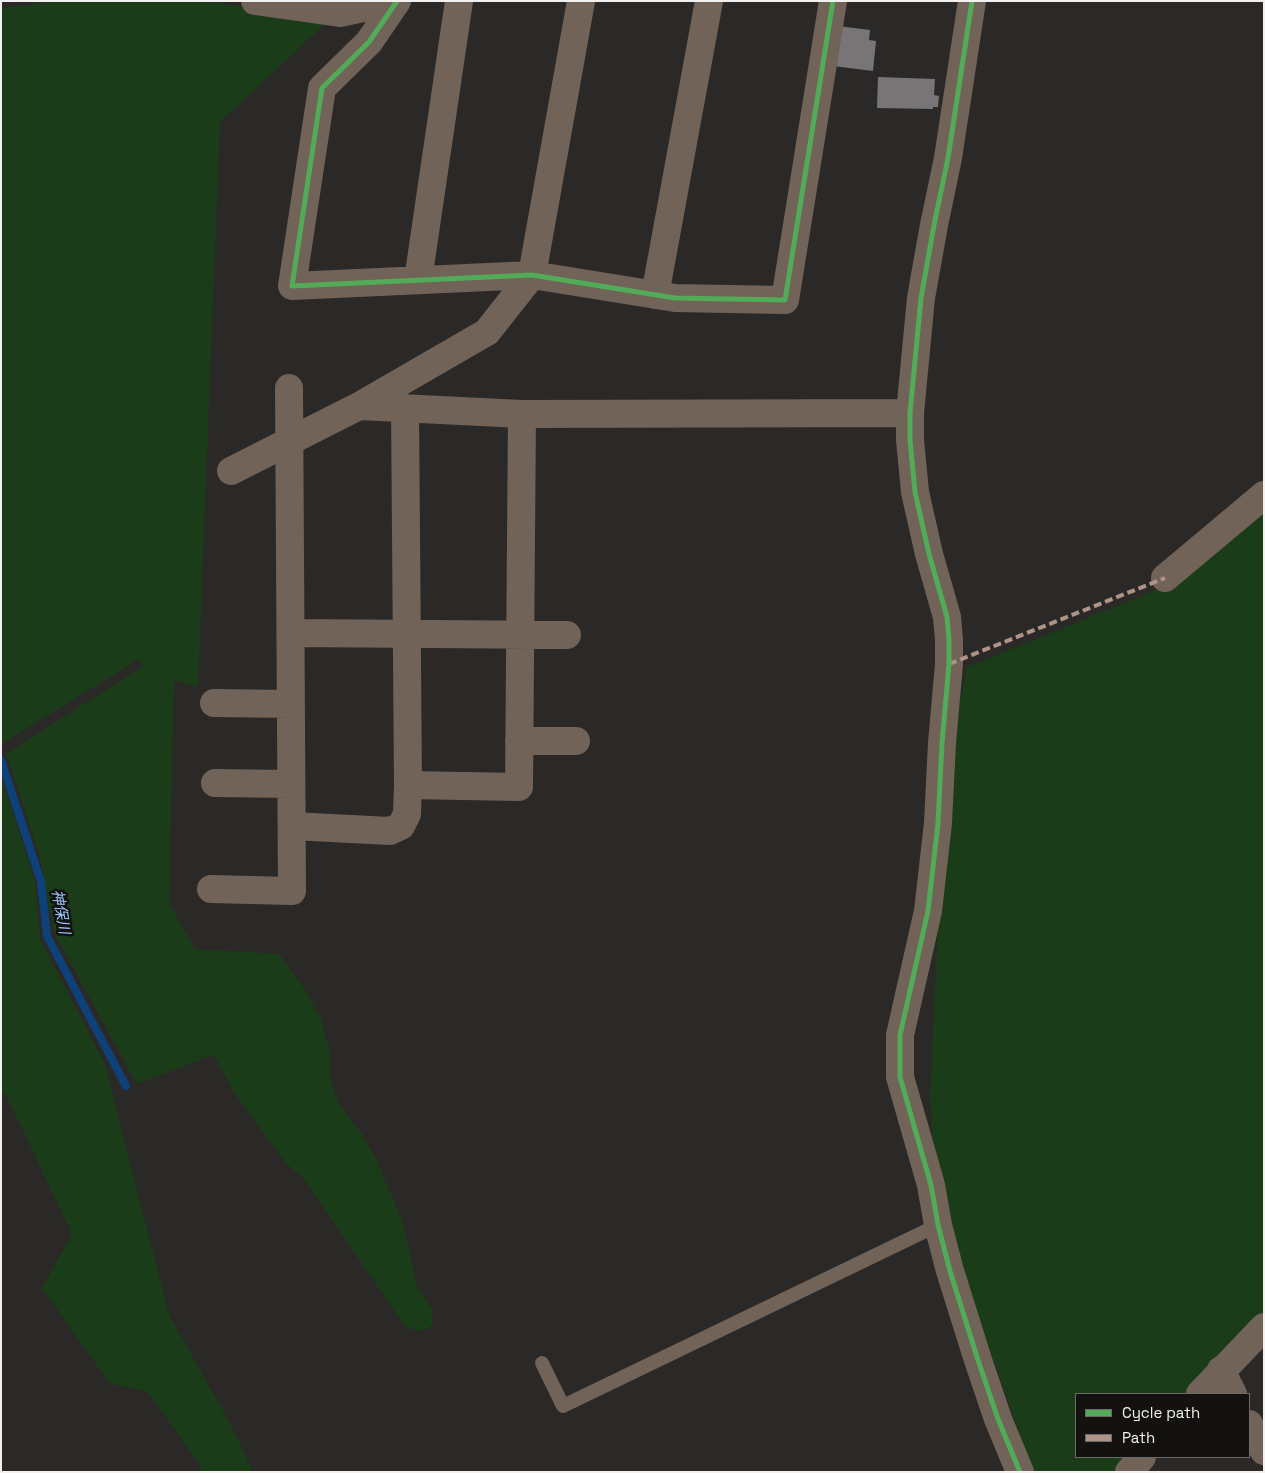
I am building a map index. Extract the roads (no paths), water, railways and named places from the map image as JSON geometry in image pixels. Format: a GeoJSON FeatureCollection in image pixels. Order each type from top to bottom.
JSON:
{"type":"FeatureCollection","features":[{"type":"Feature","properties":{"kind":"street"},"geometry":{"type":"LineString","coordinates":[[262,2],[340,13],[396,1]]}},
{"type":"Feature","properties":{"kind":"street"},"geometry":{"type":"LineString","coordinates":[[396,1],[368,42],[322,88],[292,286],[532,275],[675,298],[784,300],[833,1]]}},
{"type":"Feature","properties":{"kind":"street"},"geometry":{"type":"LineString","coordinates":[[418,280],[458,1]]}},
{"type":"Feature","properties":{"kind":"street"},"geometry":{"type":"LineString","coordinates":[[231,471],[359,406],[487,332],[532,275],[581,1]]}},
{"type":"Feature","properties":{"kind":"street"},"geometry":{"type":"LineString","coordinates":[[655,295],[709,1]]}},
{"type":"Feature","properties":{"kind":"street"},"geometry":{"type":"LineString","coordinates":[[972,1],[948,158],[921,298],[910,413],[910,440],[915,492],[929,554],[947,617],[950,656],[938,823],[928,910],[900,1035],[900,1076],[931,1185],[938,1225],[978,1360],[998,1419],[1020,1472]]}},
{"type":"Feature","properties":{"kind":"street"},"geometry":{"type":"LineString","coordinates":[[211,889],[292,891],[289,388]]}},
{"type":"Feature","properties":{"kind":"street"},"geometry":{"type":"LineString","coordinates":[[359,406],[522,414],[910,413]]}},
{"type":"Feature","properties":{"kind":"street"},"geometry":{"type":"LineString","coordinates":[[292,826],[390,830],[401,826],[407,814],[405,408]]}},
{"type":"Feature","properties":{"kind":"street"},"geometry":{"type":"LineString","coordinates":[[408,785],[519,787],[522,414]]}},
{"type":"Feature","properties":{"kind":"street"},"geometry":{"type":"LineString","coordinates":[[1166,578],[1264,495]]}},
{"type":"Feature","properties":{"kind":"street"},"geometry":{"type":"LineString","coordinates":[[291,633],[567,635]]}},
{"type":"Feature","properties":{"kind":"street"},"geometry":{"type":"LineString","coordinates":[[214,703],[291,704]]}},
{"type":"Feature","properties":{"kind":"street"},"geometry":{"type":"LineString","coordinates":[[519,741],[576,741]]}},
{"type":"Feature","properties":{"kind":"street"},"geometry":{"type":"LineString","coordinates":[[215,783],[291,784]]}},
{"type":"Feature","properties":{"kind":"street"},"geometry":{"type":"LineString","coordinates":[[1201,1393],[1264,1327]]}},
{"type":"Feature","properties":{"kind":"street"},"geometry":{"type":"LineString","coordinates":[[1221,1370],[1233,1393]]}},
{"type":"Feature","properties":{"kind":"street"},"geometry":{"type":"LineString","coordinates":[[1129,1472],[1141,1458]]}},
{"type":"Feature","properties":{"kind":"lane"},"geometry":{"type":"LineString","coordinates":[[542,1362],[563,1406],[938,1225]]}},
{"type":"Feature","properties":{"kind":"waterway","name":"神保川"},"geometry":{"type":"LineString","coordinates":[[1,760],[41,882],[47,936],[126,1086]]}}]}
